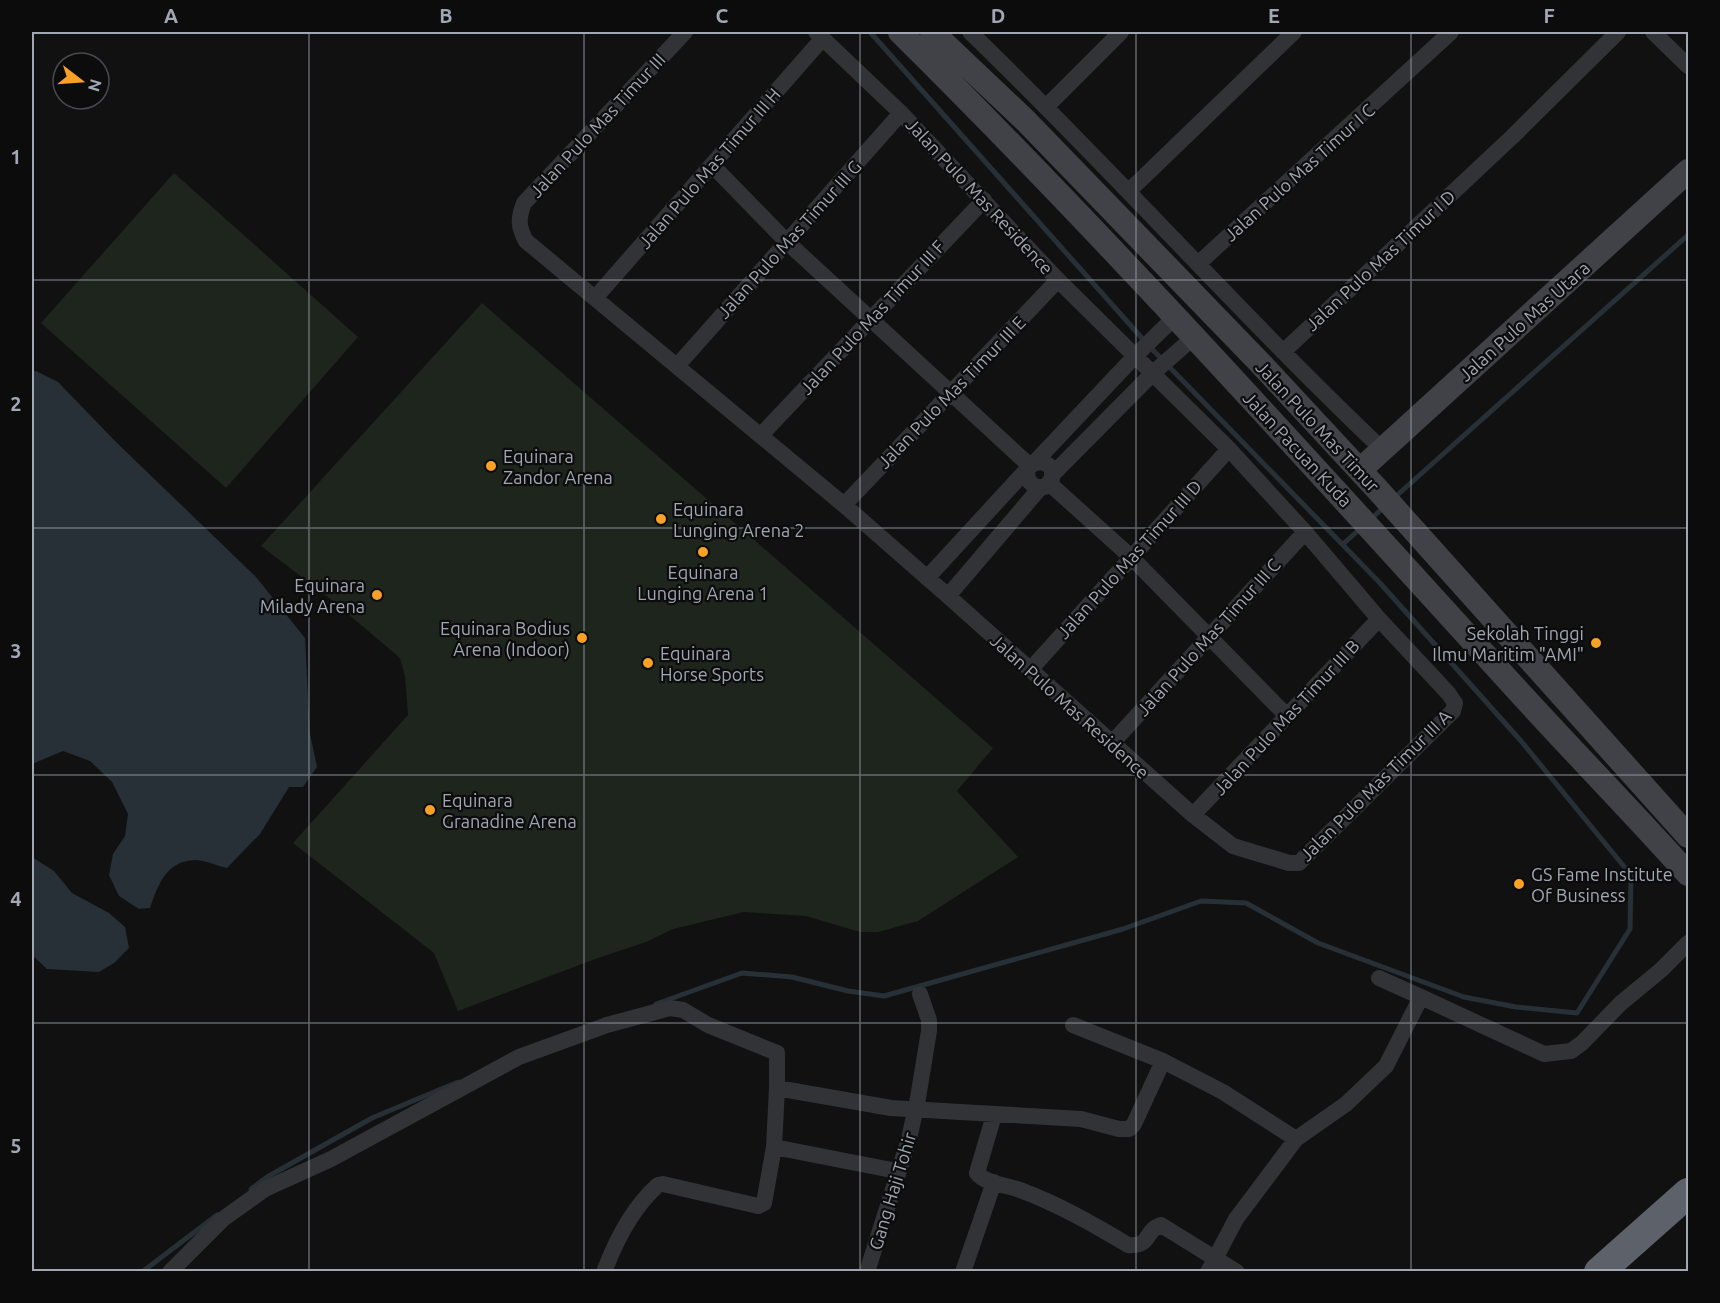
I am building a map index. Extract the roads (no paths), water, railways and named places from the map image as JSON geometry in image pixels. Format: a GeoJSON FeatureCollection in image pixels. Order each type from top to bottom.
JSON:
{"type":"FeatureCollection","features":[{"type":"Feature","properties":{"kind":"highway"},"geometry":{"type":"LineString","coordinates":[[1599,1272],[1689,1193]]}},
{"type":"Feature","properties":{"kind":"street","name":"Jalan Pulo Mas Timur III"},"geometry":{"type":"LineString","coordinates":[[595,298],[526,241],[519,229],[520,213],[524,203],[685,32]]}},
{"type":"Feature","properties":{"kind":"street","name":"Jalan Pacuan Kuda"},"geometry":{"type":"LineString","coordinates":[[900,32],[1001,132],[1171,321],[1356,513],[1500,672],[1689,874]]}},
{"type":"Feature","properties":{"kind":"street","name":"Jalan Pulo Mas Timur"},"geometry":{"type":"LineString","coordinates":[[970,32],[1130,190],[1282,352],[1382,449]]}},
{"type":"Feature","properties":{"kind":"street"},"geometry":{"type":"LineString","coordinates":[[1047,106],[1121,32]]}},
{"type":"Feature","properties":{"kind":"street"},"geometry":{"type":"LineString","coordinates":[[1130,190],[1294,32]]}},
{"type":"Feature","properties":{"kind":"street","name":"Jalan Pulo Mas Timur I C"},"geometry":{"type":"LineString","coordinates":[[1198,263],[1451,32]]}},
{"type":"Feature","properties":{"kind":"street","name":"Jalan Pulo Mas Timur I D"},"geometry":{"type":"LineString","coordinates":[[1282,352],[1513,136],[1618,32]]}},
{"type":"Feature","properties":{"kind":"street"},"geometry":{"type":"LineString","coordinates":[[1653,32],[1689,66]]}},
{"type":"Feature","properties":{"kind":"street","name":"Jalan Pulo Mas Timur"},"geometry":{"type":"LineString","coordinates":[[936,33],[1026,122],[1261,364],[1360,470],[1689,836]]}},
{"type":"Feature","properties":{"kind":"street","name":"Jalan Pulo Mas Timur III H"},"geometry":{"type":"LineString","coordinates":[[595,298],[712,165],[819,35]]}},
{"type":"Feature","properties":{"kind":"street","name":"Jalan Pulo Mas Residence"},"geometry":{"type":"LineString","coordinates":[[819,35],[901,112],[1058,280],[1156,370],[1305,532],[1378,619]]}},
{"type":"Feature","properties":{"kind":"street","name":"Jalan Pulo Mas Timur III G"},"geometry":{"type":"LineString","coordinates":[[676,366],[901,112]]}},
{"type":"Feature","properties":{"kind":"street"},"geometry":{"type":"LineString","coordinates":[[712,165],[788,242],[1030,466]]}},
{"type":"Feature","properties":{"kind":"street","name":"Jalan Pulo Mas Utara"},"geometry":{"type":"LineString","coordinates":[[1360,470],[1689,171]]}},
{"type":"Feature","properties":{"kind":"street","name":"Jalan Pulo Mas Timur III F"},"geometry":{"type":"LineString","coordinates":[[761,435],[984,200]]}},
{"type":"Feature","properties":{"kind":"street","name":"Jalan Pulo Mas Timur III E"},"geometry":{"type":"LineString","coordinates":[[844,505],[1058,280]]}},
{"type":"Feature","properties":{"kind":"street","name":"Jalan Pulo Mas Residence"},"geometry":{"type":"LineString","coordinates":[[595,298],[844,505],[1193,815]]}},
{"type":"Feature","properties":{"kind":"street"},"geometry":{"type":"LineString","coordinates":[[927,578],[1030,466],[1171,321]]}},
{"type":"Feature","properties":{"kind":"street"},"geometry":{"type":"LineString","coordinates":[[948,596],[1048,482],[1156,370],[1190,341]]}},
{"type":"Feature","properties":{"kind":"street","name":"Jalan Pulo Mas Timur III D"},"geometry":{"type":"LineString","coordinates":[[1030,670],[1229,449]]}},
{"type":"Feature","properties":{"kind":"street"},"geometry":{"type":"LineString","coordinates":[[1030,466],[1028,480],[1030,485],[1048,482]]}},
{"type":"Feature","properties":{"kind":"street"},"geometry":{"type":"LineString","coordinates":[[1048,482],[1131,557],[1287,716]]}},
{"type":"Feature","properties":{"kind":"street","name":"Jalan Pulo Mas Timur III C"},"geometry":{"type":"LineString","coordinates":[[1112,743],[1305,532]]}},
{"type":"Feature","properties":{"kind":"street","name":"Jalan Pulo Mas Timur III B"},"geometry":{"type":"LineString","coordinates":[[1193,815],[1378,619]]}},
{"type":"Feature","properties":{"kind":"street","name":"Jalan Pulo Mas Timur III A"},"geometry":{"type":"LineString","coordinates":[[1193,815],[1233,846],[1289,863],[1299,863],[1453,711],[1455,703],[1448,693],[1378,619]]}},
{"type":"Feature","properties":{"kind":"street"},"geometry":{"type":"LineString","coordinates":[[1379,978],[1544,1054],[1559,1054],[1571,1051],[1582,1043],[1621,1003],[1689,943]]}},
{"type":"Feature","properties":{"kind":"street","name":"Gang Haji Tohir"},"geometry":{"type":"LineString","coordinates":[[867,1272],[916,1110],[929,1031],[929,1020],[920,994]]}},
{"type":"Feature","properties":{"kind":"street"},"geometry":{"type":"LineString","coordinates":[[1212,1264],[1236,1219],[1296,1139],[1346,1104],[1386,1066],[1421,996]]}},
{"type":"Feature","properties":{"kind":"street"},"geometry":{"type":"LineString","coordinates":[[170,1272],[223,1219],[265,1189],[331,1159],[519,1057],[607,1025],[669,1008],[684,1010],[708,1025],[777,1053],[774,1147],[766,1200],[758,1206],[663,1184],[658,1185],[632,1215],[612,1251],[604,1272]]}},
{"type":"Feature","properties":{"kind":"street"},"geometry":{"type":"LineString","coordinates":[[1073,1025],[1163,1060],[1223,1092],[1296,1139]]}},
{"type":"Feature","properties":{"kind":"street"},"geometry":{"type":"LineString","coordinates":[[777,1088],[891,1108],[1082,1119],[1119,1129],[1129,1129],[1134,1124],[1163,1060]]}},
{"type":"Feature","properties":{"kind":"street"},"geometry":{"type":"LineString","coordinates":[[994,1115],[977,1173],[983,1179],[1051,1202],[1128,1245],[1138,1246],[1144,1243],[1156,1227],[1161,1225],[1212,1264],[1237,1272]]}},
{"type":"Feature","properties":{"kind":"street"},"geometry":{"type":"LineString","coordinates":[[774,1147],[897,1171]]}},
{"type":"Feature","properties":{"kind":"street"},"geometry":{"type":"LineString","coordinates":[[963,1272],[994,1182]]}},
{"type":"Feature","properties":{"kind":"waterway"},"geometry":{"type":"LineString","coordinates":[[656,1004],[742,973],[792,977],[848,991],[884,996],[1123,929],[1201,901],[1246,903],[1318,943],[1464,997],[1516,1007],[1577,1013],[1630,929],[1631,875],[1521,741],[1380,583],[1148,345],[870,32]]}},
{"type":"Feature","properties":{"kind":"waterway"},"geometry":{"type":"LineString","coordinates":[[1394,498],[1688,235]]}},
{"type":"Feature","properties":{"kind":"waterway"},"geometry":{"type":"LineString","coordinates":[[1370,520],[1385,506]]}},
{"type":"Feature","properties":{"kind":"waterway"},"geometry":{"type":"LineString","coordinates":[[1343,544],[1361,528]]}},
{"type":"Feature","properties":{"kind":"waterway"},"geometry":{"type":"LineString","coordinates":[[251,1189],[267,1177],[372,1118],[458,1082]]}},
{"type":"Feature","properties":{"kind":"waterway"},"geometry":{"type":"LineString","coordinates":[[142,1272],[217,1215]]}},
{"type":"Feature","properties":{"kind":"place","name":"Equinara Zandor Arena"},"geometry":{"type":"Point","coordinates":[491,466]}},
{"type":"Feature","properties":{"kind":"place","name":"Equinara Lunging Arena 2"},"geometry":{"type":"Point","coordinates":[661,519]}},
{"type":"Feature","properties":{"kind":"place","name":"Equinara Lunging Arena 1"},"geometry":{"type":"Point","coordinates":[703,552]}},
{"type":"Feature","properties":{"kind":"place","name":"Equinara Milady Arena"},"geometry":{"type":"Point","coordinates":[377,595]}},
{"type":"Feature","properties":{"kind":"place","name":"Equinara Bodius Arena (Indoor)"},"geometry":{"type":"Point","coordinates":[582,638]}},
{"type":"Feature","properties":{"kind":"place","name":"Sekolah Tinggi Ilmu Maritim \"AMI\""},"geometry":{"type":"Point","coordinates":[1596,643]}},
{"type":"Feature","properties":{"kind":"place","name":"Equinara Horse Sports"},"geometry":{"type":"Point","coordinates":[648,663]}},
{"type":"Feature","properties":{"kind":"place","name":"Equinara Granadine Arena"},"geometry":{"type":"Point","coordinates":[430,810]}},
{"type":"Feature","properties":{"kind":"place","name":"GS Fame Institute Of Business"},"geometry":{"type":"Point","coordinates":[1519,884]}}]}
